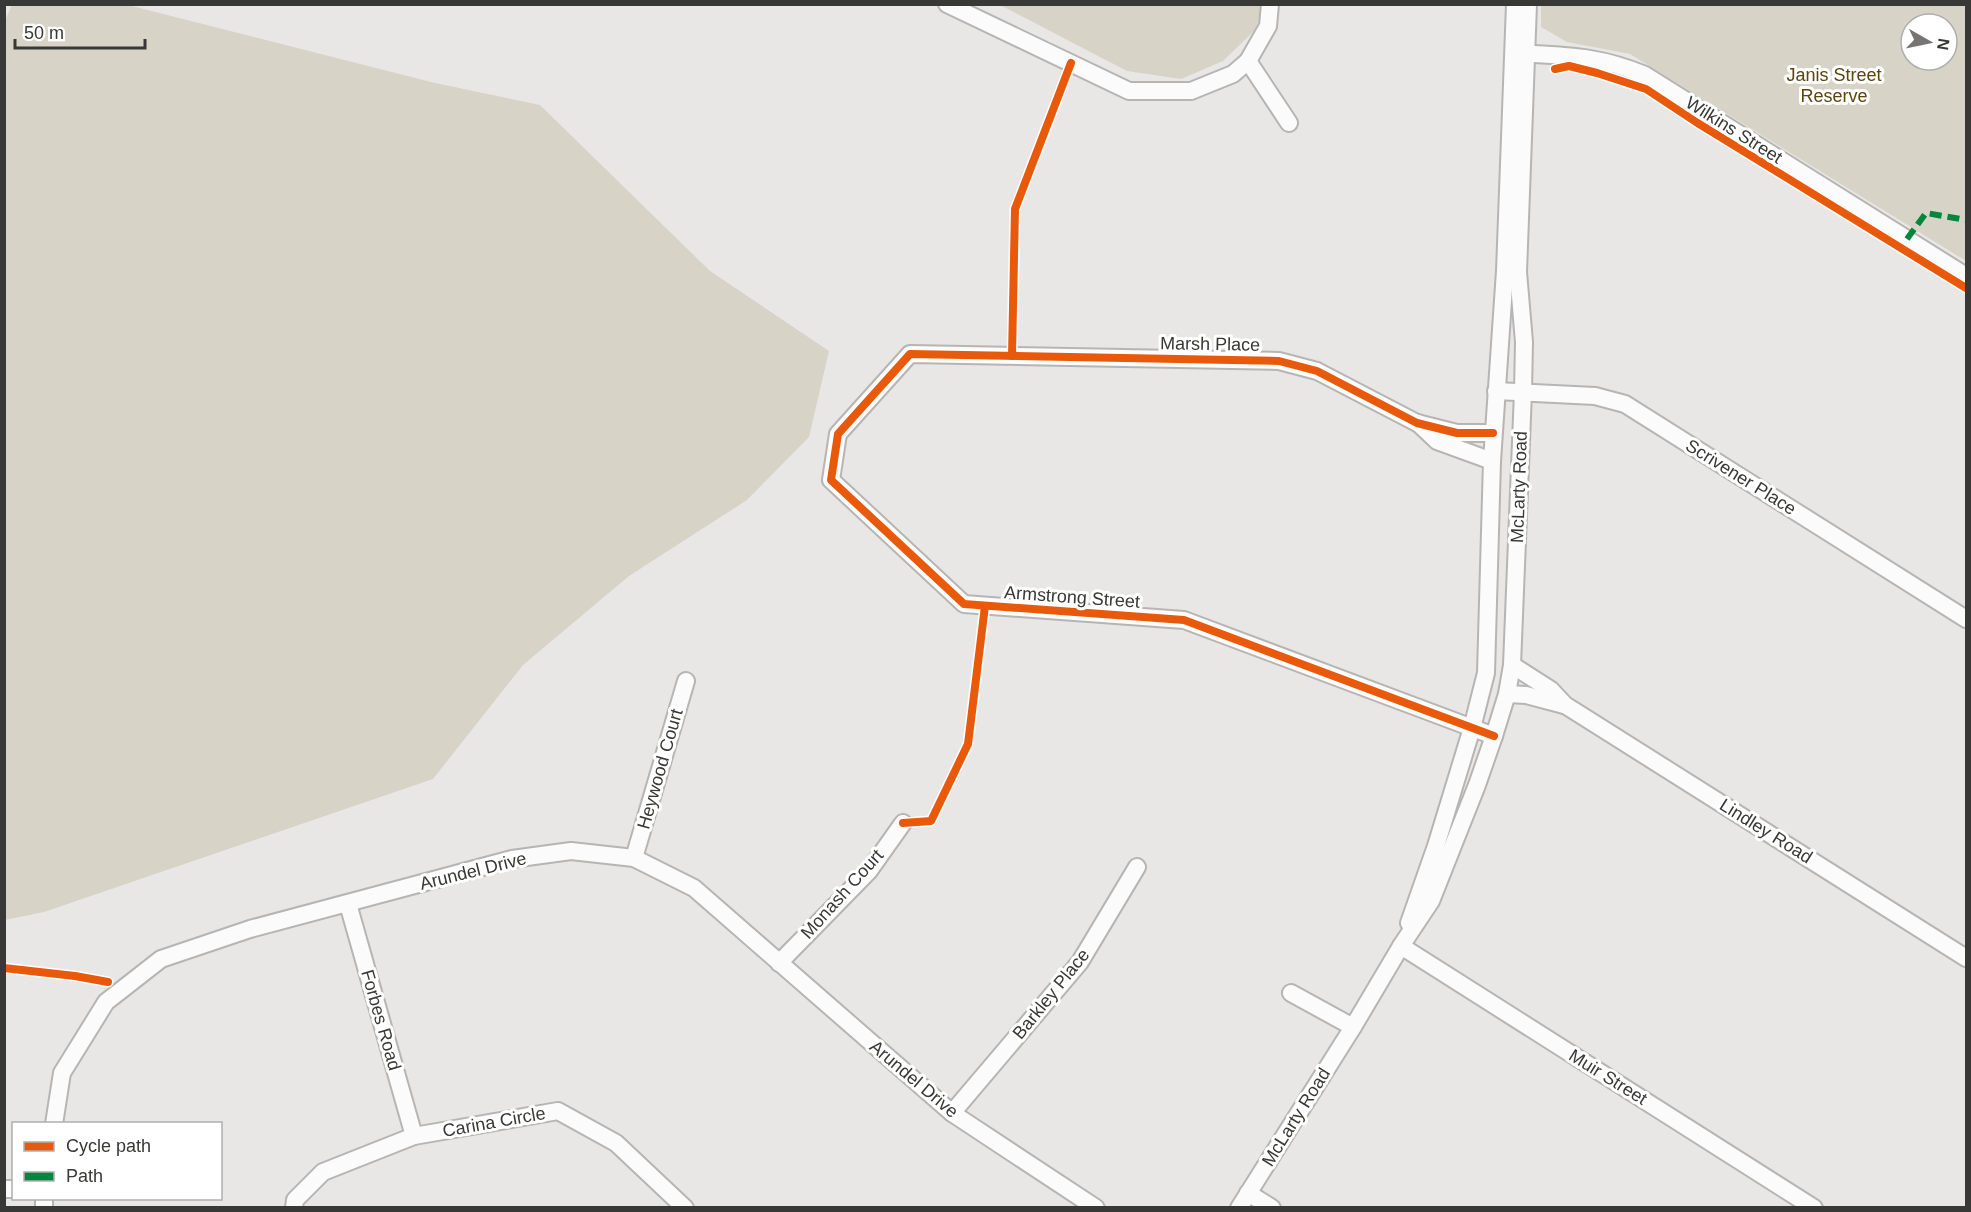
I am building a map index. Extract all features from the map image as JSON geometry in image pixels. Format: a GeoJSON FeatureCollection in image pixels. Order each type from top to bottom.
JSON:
{"type":"FeatureCollection","features":[{"type":"Feature","properties":{"kind":"street"},"geometry":{"type":"LineString","coordinates":[[949,5],[1129,91],[1191,92],[1233,74],[1248,61],[1268,26],[1270,4]]}},
{"type":"Feature","properties":{"kind":"street","name":"McLarty Road"},"geometry":{"type":"LineString","coordinates":[[1239,1208],[1431,901],[1477,785],[1494,736],[1509,679],[1521,450],[1524,342],[1518,272],[1520,53],[1515,4]]}},
{"type":"Feature","properties":{"kind":"street","name":"McLarty Road"},"geometry":{"type":"LineString","coordinates":[[1401,946],[1436,846],[1472,728],[1486,673],[1492,447],[1520,53],[1528,4]]}},
{"type":"Feature","properties":{"kind":"street","name":"Wilkins Street"},"geometry":{"type":"LineString","coordinates":[[1520,53],[1591,58],[1618,64],[1645,75],[1966,276]]}},
{"type":"Feature","properties":{"kind":"street"},"geometry":{"type":"LineString","coordinates":[[1248,61],[1289,123]]}},
{"type":"Feature","properties":{"kind":"street","name":"Marsh Place"},"geometry":{"type":"LineString","coordinates":[[910,354],[1279,361],[1317,371],[1417,423],[1457,433],[1492,447]]}},
{"type":"Feature","properties":{"kind":"street","name":"Armstrong Street"},"geometry":{"type":"LineString","coordinates":[[910,354],[838,434],[831,480],[964,604],[1184,620],[1494,736]]}},
{"type":"Feature","properties":{"kind":"street","name":"Scrivener Place"},"geometry":{"type":"LineString","coordinates":[[1496,392],[1595,396],[1625,404],[1966,620]]}},
{"type":"Feature","properties":{"kind":"street","name":"Marsh Place"},"geometry":{"type":"LineString","coordinates":[[1417,423],[1437,441],[1492,447]]}},
{"type":"Feature","properties":{"kind":"street"},"geometry":{"type":"LineString","coordinates":[[1492,447],[1521,450]]}},
{"type":"Feature","properties":{"kind":"street"},"geometry":{"type":"LineString","coordinates":[[1486,673],[1509,679]]}},
{"type":"Feature","properties":{"kind":"street","name":"Lindley Road"},"geometry":{"type":"LineString","coordinates":[[1509,679],[1551,690],[1565,705],[1966,958]]}},
{"type":"Feature","properties":{"kind":"street","name":"Lindley Road"},"geometry":{"type":"LineString","coordinates":[[1509,679],[1526,695],[1565,705]]}},
{"type":"Feature","properties":{"kind":"street","name":"Heywood Court"},"geometry":{"type":"LineString","coordinates":[[634,858],[686,681]]}},
{"type":"Feature","properties":{"kind":"street","name":"Monash Court"},"geometry":{"type":"LineString","coordinates":[[779,963],[869,870],[903,823]]}},
{"type":"Feature","properties":{"kind":"street","name":"Arundel Drive"},"geometry":{"type":"LineString","coordinates":[[54,1122],[62,1073],[106,1002],[160,958],[250,929],[512,858],[571,851],[634,858],[694,888],[952,1113],[1096,1208]]}},
{"type":"Feature","properties":{"kind":"street","name":"Barkley Place"},"geometry":{"type":"LineString","coordinates":[[952,1113],[1080,962],[1137,867]]}},
{"type":"Feature","properties":{"kind":"street","name":"Forbes Road"},"geometry":{"type":"LineString","coordinates":[[348,904],[414,1136]]}},
{"type":"Feature","properties":{"kind":"street","name":"Muir Street"},"geometry":{"type":"LineString","coordinates":[[1401,946],[1814,1208]]}},
{"type":"Feature","properties":{"kind":"street"},"geometry":{"type":"LineString","coordinates":[[1291,993],[1353,1027]]}},
{"type":"Feature","properties":{"kind":"street","name":"Carina Circle"},"geometry":{"type":"LineString","coordinates":[[294,1208],[295,1200],[323,1172],[414,1136],[558,1111],[616,1143],[677,1205]]}},
{"type":"Feature","properties":{"kind":"street"},"geometry":{"type":"LineString","coordinates":[[1248,1193],[1272,1208]]}},
{"type":"Feature","properties":{"kind":"green space"},"geometry":{"type":"Polygon","coordinates":[[[12,5],[128,5],[431,82],[540,105],[710,271],[829,351],[809,437],[747,500],[629,576],[523,665],[433,779],[44,912],[5,920],[4,23],[12,5]]]}},
{"type":"Feature","properties":{"kind":"green space"},"geometry":{"type":"Polygon","coordinates":[[[1000,5],[1266,5],[1254,31],[1223,61],[1181,79],[1127,71],[1000,5]]]}},
{"type":"Feature","properties":{"kind":"green space","name":"Janis Street Reserve"},"geometry":{"type":"Polygon","coordinates":[[[1541,5],[1966,5],[1966,261],[1630,54],[1567,42],[1541,27],[1541,5]]]}},
{"type":"Feature","properties":{"kind":"marked path"},"geometry":{"type":"LineString","coordinates":[[1907,239],[1926,213],[1966,220]]}},
{"type":"Feature","properties":{"kind":"cycle path"},"geometry":{"type":"LineString","coordinates":[[1012,356],[1015,209],[1071,63]]}},
{"type":"Feature","properties":{"kind":"cycle path"},"geometry":{"type":"LineString","coordinates":[[1555,69],[1569,66],[1646,89],[1966,288]]}},
{"type":"Feature","properties":{"kind":"cycle path"},"geometry":{"type":"LineString","coordinates":[[1493,433],[1457,433],[1417,423],[1317,371],[1279,361],[910,354],[838,434],[831,480],[964,604],[1184,620],[1494,736]]}},
{"type":"Feature","properties":{"kind":"cycle path"},"geometry":{"type":"LineString","coordinates":[[903,823],[931,821],[968,744],[985,606]]}},
{"type":"Feature","properties":{"kind":"cycle path"},"geometry":{"type":"LineString","coordinates":[[4,968],[108,982]]}}]}
